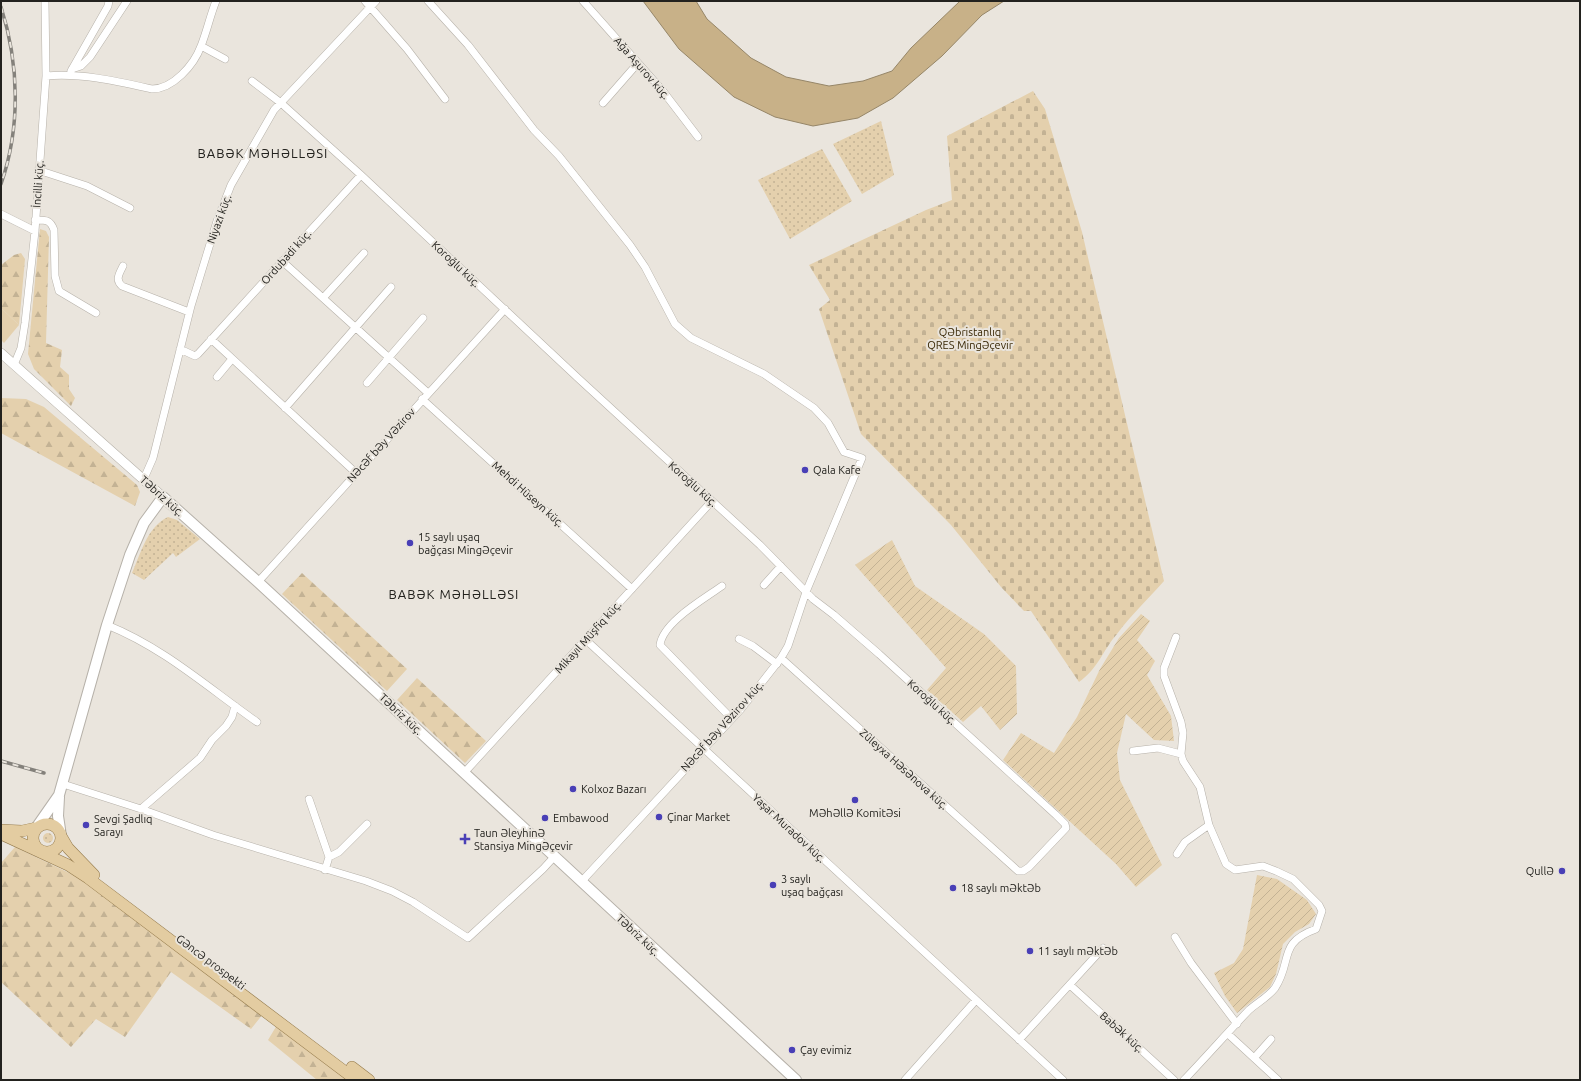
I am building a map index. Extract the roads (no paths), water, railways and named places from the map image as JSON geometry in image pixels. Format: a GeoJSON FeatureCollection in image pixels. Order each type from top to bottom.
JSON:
{"type":"FeatureCollection","features":[{"type":"Feature","properties":{"kind":"main road","name":"Təbriz küç."},"geometry":{"type":"LineString","coordinates":[[163,497],[258,582],[580,882],[796,1080]]}},
{"type":"Feature","properties":{"kind":"main road"},"geometry":{"type":"LineString","coordinates":[[59,795],[58,816],[61,836],[59,845],[53,851],[40,851],[34,845],[33,841],[36,828],[59,795],[63,784],[123,573],[134,543],[144,523],[163,497]]}},
{"type":"Feature","properties":{"kind":"main road"},"geometry":{"type":"LineString","coordinates":[[1,830],[22,830],[36,828],[44,824],[57,828],[61,836]]}},
{"type":"Feature","properties":{"kind":"main road","name":"Gəncə prospekti"},"geometry":{"type":"LineString","coordinates":[[1,834],[68,865],[88,878],[356,1080]]}},
{"type":"Feature","properties":{"kind":"main road","name":"Gəncə prospekti"},"geometry":{"type":"LineString","coordinates":[[61,836],[68,848],[90,872],[369,1080]]}},
{"type":"Feature","properties":{"kind":"street","name":"İncilli küç."},"geometry":{"type":"LineString","coordinates":[[14,366],[21,348],[25,323],[35,231],[38,170],[46,76],[45,1]]}},
{"type":"Feature","properties":{"kind":"street"},"geometry":{"type":"LineString","coordinates":[[70,71],[108,6],[109,1]]}},
{"type":"Feature","properties":{"kind":"street"},"geometry":{"type":"LineString","coordinates":[[46,76],[70,71],[81,66],[90,57],[127,1]]}},
{"type":"Feature","properties":{"kind":"street"},"geometry":{"type":"LineString","coordinates":[[70,71],[87,76],[158,89],[177,80],[201,46],[216,1]]}},
{"type":"Feature","properties":{"kind":"street","name":"Nəcəf bəy Vəzirov küç."},"geometry":{"type":"LineString","coordinates":[[428,1],[468,45],[534,130],[559,156],[630,246],[646,268],[668,313],[681,331],[691,338],[764,374],[814,408],[828,423],[844,452],[862,458],[806,592],[788,646],[779,661],[732,719],[580,882]]}},
{"type":"Feature","properties":{"kind":"street","name":"Ağa Aşurov küç."},"geometry":{"type":"LineString","coordinates":[[583,1],[662,90],[698,137]]}},
{"type":"Feature","properties":{"kind":"street"},"geometry":{"type":"LineString","coordinates":[[370,3],[445,99]]}},
{"type":"Feature","properties":{"kind":"street","name":"Niyazi küç."},"geometry":{"type":"LineString","coordinates":[[142,479],[153,458],[190,312],[217,221],[231,185],[264,126],[281,103],[370,3]]}},
{"type":"Feature","properties":{"kind":"street"},"geometry":{"type":"LineString","coordinates":[[201,46],[225,59]]}},
{"type":"Feature","properties":{"kind":"street"},"geometry":{"type":"LineString","coordinates":[[603,103],[638,63]]}},
{"type":"Feature","properties":{"kind":"street","name":"Koroğlu küç."},"geometry":{"type":"LineString","coordinates":[[252,81],[281,103],[361,175],[712,501],[781,566],[806,592],[879,654],[1065,824],[1066,828],[1029,866]]}},
{"type":"Feature","properties":{"kind":"street"},"geometry":{"type":"LineString","coordinates":[[38,170],[87,186],[130,208]]}},
{"type":"Feature","properties":{"kind":"street","name":"Ordubadi küç."},"geometry":{"type":"LineString","coordinates":[[180,349],[195,356],[361,175]]}},
{"type":"Feature","properties":{"kind":"street"},"geometry":{"type":"LineString","coordinates":[[1,214],[35,231]]}},
{"type":"Feature","properties":{"kind":"street"},"geometry":{"type":"LineString","coordinates":[[35,220],[48,220],[52,223],[54,230],[55,276],[59,291],[96,313]]}},
{"type":"Feature","properties":{"kind":"street"},"geometry":{"type":"LineString","coordinates":[[324,298],[364,253]]}},
{"type":"Feature","properties":{"kind":"street"},"geometry":{"type":"LineString","coordinates":[[282,260],[428,393]]}},
{"type":"Feature","properties":{"kind":"street"},"geometry":{"type":"LineString","coordinates":[[122,266],[117,278],[118,283],[122,286],[190,312]]}},
{"type":"Feature","properties":{"kind":"street"},"geometry":{"type":"LineString","coordinates":[[285,408],[391,287]]}},
{"type":"Feature","properties":{"kind":"street","name":"Nəcəf bəy Vəzirov"},"geometry":{"type":"LineString","coordinates":[[258,582],[505,309]]}},
{"type":"Feature","properties":{"kind":"street"},"geometry":{"type":"LineString","coordinates":[[368,383],[423,318]]}},
{"type":"Feature","properties":{"kind":"street"},"geometry":{"type":"LineString","coordinates":[[211,339],[356,473]]}},
{"type":"Feature","properties":{"kind":"street","name":"Təbriz küç."},"geometry":{"type":"LineString","coordinates":[[1,353],[163,497]]}},
{"type":"Feature","properties":{"kind":"street"},"geometry":{"type":"LineString","coordinates":[[217,377],[232,359]]}},
{"type":"Feature","properties":{"kind":"street","name":"Mehdi Hüseyn küç."},"geometry":{"type":"LineString","coordinates":[[422,399],[632,589]]}},
{"type":"Feature","properties":{"kind":"street","name":"Mikayıl Müşfiq küç."},"geometry":{"type":"LineString","coordinates":[[464,773],[712,501]]}},
{"type":"Feature","properties":{"kind":"street"},"geometry":{"type":"LineString","coordinates":[[764,585],[781,566]]}},
{"type":"Feature","properties":{"kind":"street"},"geometry":{"type":"LineString","coordinates":[[722,586],[676,619],[665,632],[660,645],[732,719]]}},
{"type":"Feature","properties":{"kind":"street"},"geometry":{"type":"LineString","coordinates":[[107,625],[154,647],[257,722]]}},
{"type":"Feature","properties":{"kind":"street"},"geometry":{"type":"LineString","coordinates":[[1176,637],[1164,668],[1164,676],[1181,722],[1183,733],[1181,754],[1183,761],[1200,787],[1209,825],[1223,859],[1229,867],[1235,870],[1263,866],[1292,879],[1319,905],[1322,911],[1316,929],[1297,938],[1292,944],[1276,987],[1237,1024],[1184,1080]]}},
{"type":"Feature","properties":{"kind":"street","name":"Yaşar Muradov küç."},"geometry":{"type":"LineString","coordinates":[[586,640],[1063,1080]]}},
{"type":"Feature","properties":{"kind":"street"},"geometry":{"type":"LineString","coordinates":[[739,640],[779,661]]}},
{"type":"Feature","properties":{"kind":"street","name":"Züleyxa Həsənova küç."},"geometry":{"type":"LineString","coordinates":[[779,661],[1018,870],[1023,871],[1029,866]]}},
{"type":"Feature","properties":{"kind":"street"},"geometry":{"type":"LineString","coordinates":[[141,809],[200,758],[212,740],[229,722],[235,706]]}},
{"type":"Feature","properties":{"kind":"street"},"geometry":{"type":"LineString","coordinates":[[1133,751],[1158,748],[1181,754]]}},
{"type":"Feature","properties":{"kind":"street"},"geometry":{"type":"LineString","coordinates":[[63,784],[141,809],[212,835],[366,881],[392,891],[413,902],[468,938],[544,869],[554,857]]}},
{"type":"Feature","properties":{"kind":"street"},"geometry":{"type":"LineString","coordinates":[[309,799],[330,857]]}},
{"type":"Feature","properties":{"kind":"street"},"geometry":{"type":"LineString","coordinates":[[325,870],[330,857],[347,844],[367,824]]}},
{"type":"Feature","properties":{"kind":"street"},"geometry":{"type":"LineString","coordinates":[[1177,854],[1185,842],[1209,825]]}},
{"type":"Feature","properties":{"kind":"street"},"geometry":{"type":"LineString","coordinates":[[1175,937],[1191,963],[1237,1024]]}},
{"type":"Feature","properties":{"kind":"street"},"geometry":{"type":"LineString","coordinates":[[1019,1040],[1103,948]]}},
{"type":"Feature","properties":{"kind":"street","name":"Babək küç."},"geometry":{"type":"LineString","coordinates":[[1070,985],[1174,1080]]}},
{"type":"Feature","properties":{"kind":"street"},"geometry":{"type":"LineString","coordinates":[[906,1080],[976,1000]]}},
{"type":"Feature","properties":{"kind":"street"},"geometry":{"type":"LineString","coordinates":[[1228,1034],[1255,1057],[1278,1080]]}},
{"type":"Feature","properties":{"kind":"street"},"geometry":{"type":"LineString","coordinates":[[1255,1057],[1271,1039]]}},
{"type":"Feature","properties":{"kind":"railway"},"geometry":{"type":"LineString","coordinates":[[1,7],[11,50],[15,95],[15,118],[12,140],[1,184]]}},
{"type":"Feature","properties":{"kind":"railway"},"geometry":{"type":"LineString","coordinates":[[1,761],[44,773]]}},
{"type":"Feature","properties":{"kind":"place","name":"Qala Kafe"},"geometry":{"type":"Point","coordinates":[805,470]}},
{"type":"Feature","properties":{"kind":"place","name":"15 saylı uşaq bağçası Mingəçevir"},"geometry":{"type":"Point","coordinates":[410,543]}},
{"type":"Feature","properties":{"kind":"place","name":"Kolxoz Bazarı"},"geometry":{"type":"Point","coordinates":[573,789]}},
{"type":"Feature","properties":{"kind":"place","name":"Məhəllə Komitəsi"},"geometry":{"type":"Point","coordinates":[855,800]}},
{"type":"Feature","properties":{"kind":"place","name":"Çinar Market"},"geometry":{"type":"Point","coordinates":[659,817]}},
{"type":"Feature","properties":{"kind":"place","name":"Embawood"},"geometry":{"type":"Point","coordinates":[545,818]}},
{"type":"Feature","properties":{"kind":"place","name":"Sevgi Şadlıq Sarayı"},"geometry":{"type":"Point","coordinates":[86,825]}},
{"type":"Feature","properties":{"kind":"place","name":"Taun Əleyhinə Stansiya Mingəçevir"},"geometry":{"type":"Point","coordinates":[465,839]}},
{"type":"Feature","properties":{"kind":"place","name":"Qullə"},"geometry":{"type":"Point","coordinates":[1562,871]}},
{"type":"Feature","properties":{"kind":"place","name":"3 saylı uşaq bağçası"},"geometry":{"type":"Point","coordinates":[773,885]}},
{"type":"Feature","properties":{"kind":"place","name":"18 saylı məktəb"},"geometry":{"type":"Point","coordinates":[953,888]}},
{"type":"Feature","properties":{"kind":"place","name":"11 saylı məktəb"},"geometry":{"type":"Point","coordinates":[1030,951]}},
{"type":"Feature","properties":{"kind":"place","name":"Çay evimiz"},"geometry":{"type":"Point","coordinates":[792,1050]}},
{"type":"Feature","properties":{"kind":"district","name":"BABƏK MƏHƏLLƏSI"},"geometry":{"type":"Point","coordinates":[263,153]}},
{"type":"Feature","properties":{"kind":"district","name":"BABƏK MƏHƏLLƏSI"},"geometry":{"type":"Point","coordinates":[454,594]}},
{"type":"Feature","properties":{"kind":"park label","name":"Qəbristanlıq QRES Mingəçevir"},"geometry":{"type":"Point","coordinates":[970,338]}}]}
